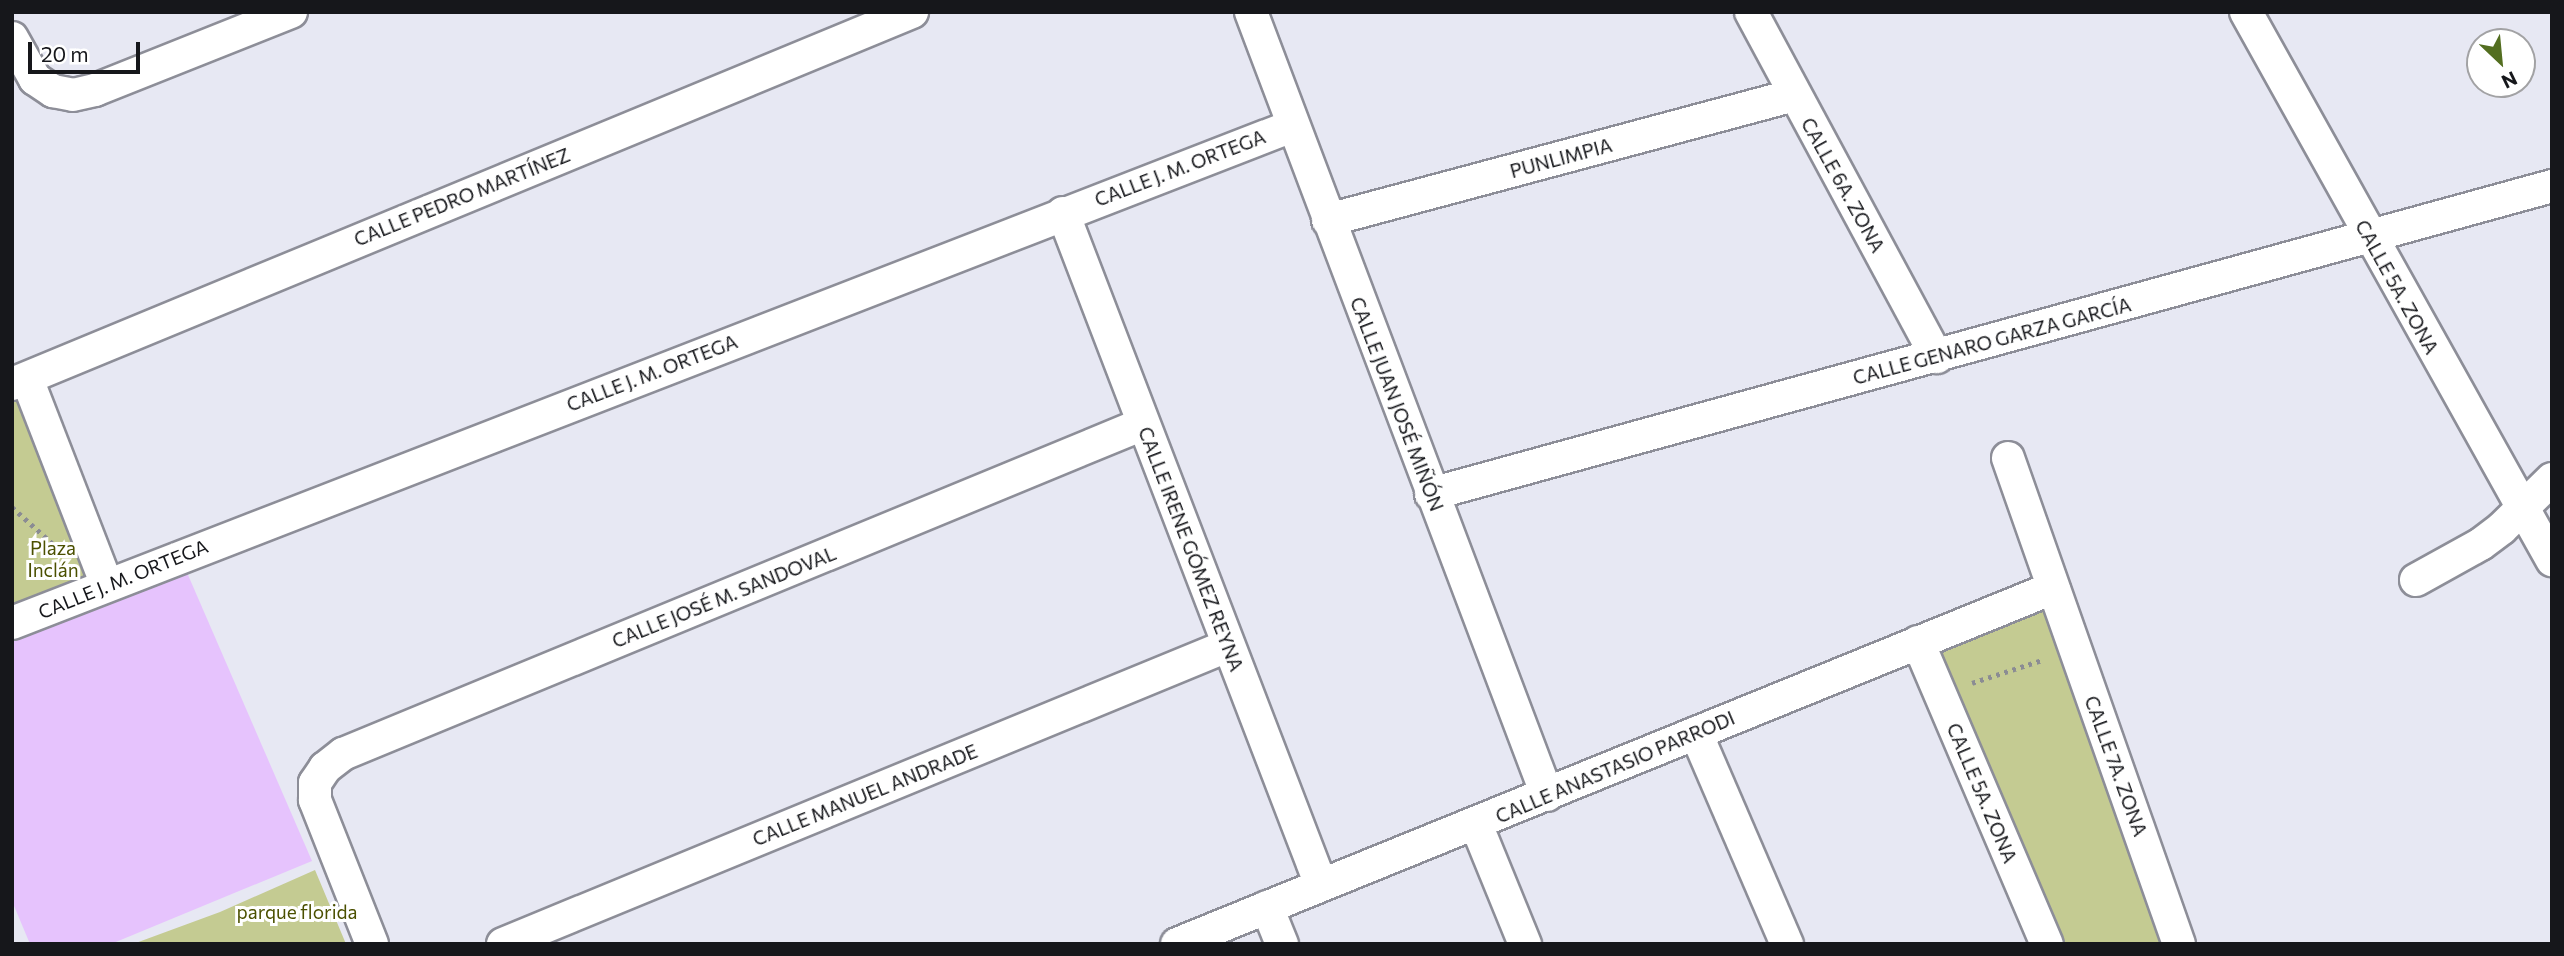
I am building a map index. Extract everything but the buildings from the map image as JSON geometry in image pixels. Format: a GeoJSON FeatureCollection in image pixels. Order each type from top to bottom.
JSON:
{"type":"FeatureCollection","features":[{"type":"Feature","properties":{"kind":"street"},"geometry":{"type":"LineString","coordinates":[[12,38],[35,79],[53,91],[73,95],[94,90],[291,12]]}},
{"type":"Feature","properties":{"kind":"street","name":"CALLE PEDRO MARTÍNEZ"},"geometry":{"type":"LineString","coordinates":[[20,382],[389,226],[912,12]]}},
{"type":"Feature","properties":{"kind":"street","name":"CALLE JUAN JOSÉ MIÑÓN"},"geometry":{"type":"LineString","coordinates":[[1251,12],[1547,795]]}},
{"type":"Feature","properties":{"kind":"street","name":"CALLE 6A. ZONA"},"geometry":{"type":"LineString","coordinates":[[1751,12],[1793,95],[1937,357]]}},
{"type":"Feature","properties":{"kind":"street","name":"CALLE 5A. ZONA"},"geometry":{"type":"LineString","coordinates":[[2246,12],[2369,237],[2552,560]]}},
{"type":"Feature","properties":{"kind":"street","name":"PUNLIMPIA"},"geometry":{"type":"LineString","coordinates":[[1328,220],[1793,95]]}},
{"type":"Feature","properties":{"kind":"street","name":"CALLE J. M. ORTEGA"},"geometry":{"type":"LineString","coordinates":[[12,623],[1292,126]]}},
{"type":"Feature","properties":{"kind":"street","name":"CALLE GENARO GARZA GARCÍA"},"geometry":{"type":"LineString","coordinates":[[1431,494],[2552,186]]}},
{"type":"Feature","properties":{"kind":"street","name":"CALLE IRENE GÓMEZ REYNA"},"geometry":{"type":"LineString","coordinates":[[1063,213],[1321,885]]}},
{"type":"Feature","properties":{"kind":"street"},"geometry":{"type":"LineString","coordinates":[[20,382],[107,585]]}},
{"type":"Feature","properties":{"kind":"street","name":"CALLE JOSÉ M. SANDOVAL"},"geometry":{"type":"LineString","coordinates":[[372,944],[321,817],[315,783],[325,768],[343,754],[1143,424]]}},
{"type":"Feature","properties":{"kind":"street","name":"CALLE 7A. ZONA"},"geometry":{"type":"LineString","coordinates":[[2008,458],[2179,944]]}},
{"type":"Feature","properties":{"kind":"street"},"geometry":{"type":"LineString","coordinates":[[2416,580],[2481,544],[2552,479]]}},
{"type":"Feature","properties":{"kind":"street","name":"CALLE ANASTASIO PARRODI"},"geometry":{"type":"LineString","coordinates":[[1177,944],[2053,588]]}},
{"type":"Feature","properties":{"kind":"street","name":"CALLE 5A. ZONA"},"geometry":{"type":"LineString","coordinates":[[1918,642],[2047,944]]}},
{"type":"Feature","properties":{"kind":"street","name":"CALLE MANUEL ANDRADE"},"geometry":{"type":"LineString","coordinates":[[503,944],[1227,646]]}},
{"type":"Feature","properties":{"kind":"street"},"geometry":{"type":"LineString","coordinates":[[1696,733],[1787,944]]}},
{"type":"Feature","properties":{"kind":"street"},"geometry":{"type":"LineString","coordinates":[[1476,824],[1525,944]]}},
{"type":"Feature","properties":{"kind":"street"},"geometry":{"type":"LineString","coordinates":[[1267,907],[1282,944]]}},
{"type":"Feature","properties":{"kind":"path"},"geometry":{"type":"LineString","coordinates":[[1973,696],[1968,684],[2041,658],[2046,671]]}},
{"type":"Feature","properties":{"kind":"green space","name":"Plaza Inclán"},"geometry":{"type":"Polygon","coordinates":[[[12,384],[107,585],[12,623],[12,384]]]}},
{"type":"Feature","properties":{"kind":"green space"},"geometry":{"type":"Polygon","coordinates":[[[2053,588],[2179,944],[2047,944],[1918,642],[2053,588]]]}},
{"type":"Feature","properties":{"kind":"green space","name":"parque florida"},"geometry":{"type":"Polygon","coordinates":[[[315,870],[346,944],[133,944],[220,912],[315,870]]]}}]}
